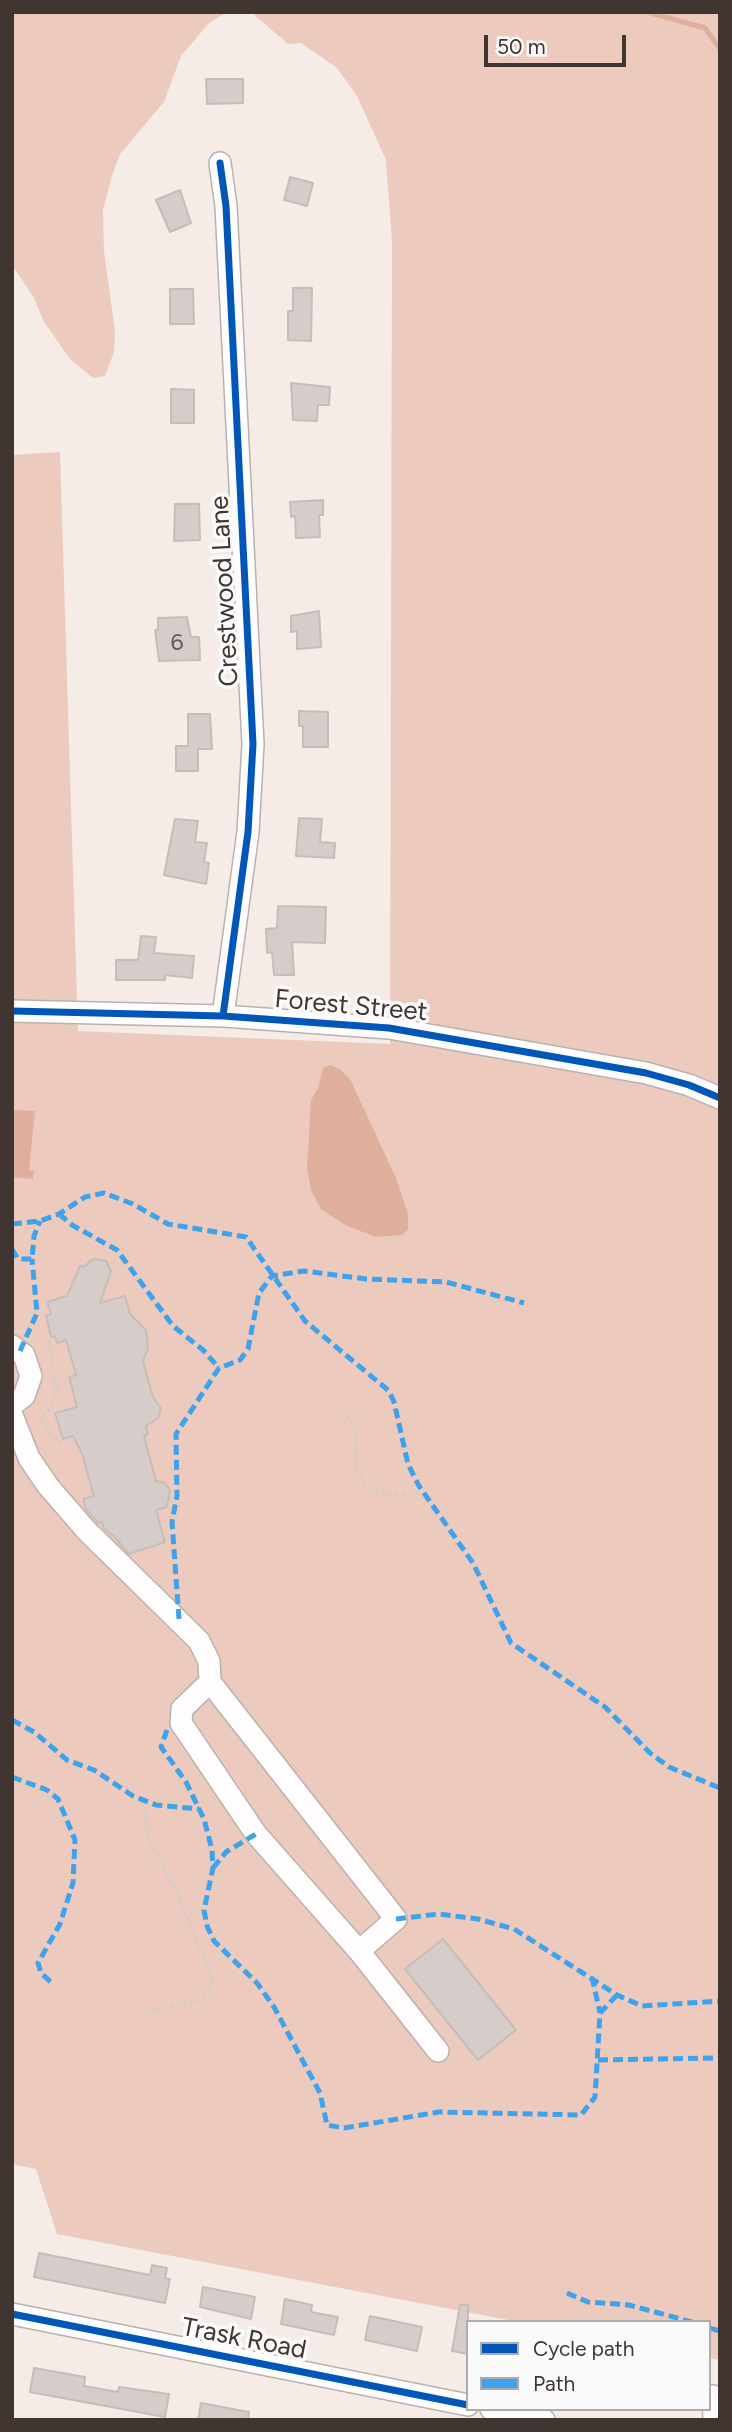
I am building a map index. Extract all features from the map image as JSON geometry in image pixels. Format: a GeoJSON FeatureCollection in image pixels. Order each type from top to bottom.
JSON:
{"type":"FeatureCollection","features":[{"type":"Feature","properties":{"kind":"street","name":"Crestwood Lane"},"geometry":{"type":"LineString","coordinates":[[220,163],[226,206],[253,744],[248,832],[223,1016]]}},
{"type":"Feature","properties":{"kind":"street","name":"Forest Street"},"geometry":{"type":"LineString","coordinates":[[12,1011],[223,1016],[357,1024],[646,1073],[690,1085],[720,1098]]}},
{"type":"Feature","properties":{"kind":"street"},"geometry":{"type":"LineString","coordinates":[[12,1346],[24,1355],[31,1376],[24,1396],[12,1405]]}},
{"type":"Feature","properties":{"kind":"street"},"geometry":{"type":"LineString","coordinates":[[12,1415],[29,1458],[48,1486],[86,1530],[199,1641],[209,1661],[210,1682],[396,1919],[359,1951]]}},
{"type":"Feature","properties":{"kind":"street"},"geometry":{"type":"LineString","coordinates":[[210,1682],[192,1696],[182,1709],[181,1723],[256,1834],[359,1951],[438,2052]]}},
{"type":"Feature","properties":{"kind":"street","name":"Trask Road"},"geometry":{"type":"LineString","coordinates":[[12,2314],[466,2404]]}},
{"type":"Feature","properties":{"kind":"street"},"geometry":{"type":"LineString","coordinates":[[713,2396],[714,2420]]}},
{"type":"Feature","properties":{"kind":"street"},"geometry":{"type":"LineString","coordinates":[[501,2411],[544,2420]]}},
{"type":"Feature","properties":{"kind":"path"},"geometry":{"type":"LineString","coordinates":[[49,1341],[56,1385],[53,1404],[41,1420],[59,1442],[74,1439]]}},
{"type":"Feature","properties":{"kind":"path"},"geometry":{"type":"LineString","coordinates":[[56,1385],[65,1383]]}},
{"type":"Feature","properties":{"kind":"path"},"geometry":{"type":"LineString","coordinates":[[347,1416],[355,1429],[357,1471],[365,1483],[384,1494],[424,1492]]}},
{"type":"Feature","properties":{"kind":"path"},"geometry":{"type":"LineString","coordinates":[[145,1800],[147,1831],[153,1849],[176,1890],[212,1979],[209,1990],[197,2001],[150,2012]]}},
{"type":"Feature","properties":{"kind":"shaded area"},"geometry":{"type":"Polygon","coordinates":[[[12,12],[228,12],[210,22],[181,56],[164,102],[120,154],[112,176],[103,210],[104,251],[115,331],[114,352],[105,376],[93,378],[70,359],[44,322],[34,298],[12,265],[12,12]]]}},
{"type":"Feature","properties":{"kind":"shaded area"},"geometry":{"type":"Polygon","coordinates":[[[251,12],[720,12],[720,2360],[711,2358],[711,2320],[508,2320],[57,2234],[36,2169],[12,2164],[12,455],[60,452],[78,1031],[390,1044],[392,241],[386,160],[357,96],[337,68],[301,43],[288,44],[251,12]]]}},
{"type":"Feature","properties":{"kind":"shaded area"},"geometry":{"type":"Polygon","coordinates":[[[330,1065],[340,1069],[350,1079],[396,1178],[408,1214],[408,1230],[402,1235],[376,1237],[347,1226],[321,1209],[311,1190],[307,1169],[311,1100],[318,1088],[323,1068],[330,1065]]]}},
{"type":"Feature","properties":{"kind":"shaded area"},"geometry":{"type":"Polygon","coordinates":[[[12,1110],[35,1111],[29,1170],[34,1171],[33,1179],[12,1177],[12,1110]]]}},
{"type":"Feature","properties":{"kind":"building"},"geometry":{"type":"Polygon","coordinates":[[[206,79],[243,79],[243,103],[207,104],[206,79]]]}},
{"type":"Feature","properties":{"kind":"building"},"geometry":{"type":"Polygon","coordinates":[[[290,177],[313,183],[307,206],[284,200],[290,177]]]}},
{"type":"Feature","properties":{"kind":"building"},"geometry":{"type":"Polygon","coordinates":[[[180,190],[191,223],[170,232],[156,200],[180,190]]]}},
{"type":"Feature","properties":{"kind":"building"},"geometry":{"type":"Polygon","coordinates":[[[293,288],[312,288],[311,341],[288,340],[288,311],[293,311],[293,288]]]}},
{"type":"Feature","properties":{"kind":"building"},"geometry":{"type":"Polygon","coordinates":[[[170,289],[193,289],[194,324],[170,324],[170,289]]]}},
{"type":"Feature","properties":{"kind":"building"},"geometry":{"type":"Polygon","coordinates":[[[291,383],[330,387],[329,405],[318,405],[317,421],[293,420],[291,383]]]}},
{"type":"Feature","properties":{"kind":"building"},"geometry":{"type":"Polygon","coordinates":[[[171,389],[194,390],[194,423],[171,423],[171,389]]]}},
{"type":"Feature","properties":{"kind":"building"},"geometry":{"type":"Polygon","coordinates":[[[323,500],[323,515],[319,515],[320,537],[296,538],[295,516],[291,517],[290,502],[323,500]]]}},
{"type":"Feature","properties":{"kind":"building"},"geometry":{"type":"Polygon","coordinates":[[[175,504],[199,504],[200,540],[174,541],[175,504]]]}},
{"type":"Feature","properties":{"kind":"building"},"geometry":{"type":"Polygon","coordinates":[[[319,611],[321,647],[297,649],[297,631],[291,632],[291,616],[319,611]]]}},
{"type":"Feature","properties":{"kind":"building"},"geometry":{"type":"Polygon","coordinates":[[[187,617],[191,637],[199,637],[200,660],[159,661],[155,630],[158,630],[158,618],[187,617]]]}},
{"type":"Feature","properties":{"kind":"building"},"geometry":{"type":"Polygon","coordinates":[[[299,711],[328,712],[328,747],[303,747],[303,726],[299,726],[299,711]]]}},
{"type":"Feature","properties":{"kind":"building"},"geometry":{"type":"Polygon","coordinates":[[[188,714],[210,714],[212,749],[198,749],[198,771],[176,771],[176,746],[188,746],[188,714]]]}},
{"type":"Feature","properties":{"kind":"building"},"geometry":{"type":"Polygon","coordinates":[[[299,818],[322,819],[320,842],[335,843],[334,858],[296,856],[299,818]]]}},
{"type":"Feature","properties":{"kind":"building"},"geometry":{"type":"Polygon","coordinates":[[[175,819],[198,821],[195,842],[207,843],[204,862],[209,863],[206,884],[164,875],[175,819]]]}},
{"type":"Feature","properties":{"kind":"building"},"geometry":{"type":"Polygon","coordinates":[[[278,906],[326,907],[325,943],[292,942],[294,975],[274,975],[272,952],[267,953],[266,929],[277,928],[278,906]]]}},
{"type":"Feature","properties":{"kind":"building"},"geometry":{"type":"Polygon","coordinates":[[[141,936],[156,937],[154,953],[194,956],[192,978],[165,975],[165,980],[116,980],[116,960],[138,960],[141,936]]]}},
{"type":"Feature","properties":{"kind":"building"},"geometry":{"type":"Polygon","coordinates":[[[93,1259],[106,1261],[111,1271],[100,1303],[125,1296],[130,1314],[146,1330],[148,1348],[143,1361],[153,1397],[161,1408],[158,1418],[146,1426],[148,1434],[144,1436],[156,1481],[165,1483],[170,1490],[167,1507],[156,1510],[165,1542],[129,1554],[114,1536],[104,1529],[102,1522],[98,1523],[86,1509],[83,1499],[94,1496],[82,1454],[73,1436],[63,1439],[55,1413],[77,1407],[69,1377],[76,1375],[66,1340],[57,1343],[55,1336],[51,1337],[46,1316],[51,1314],[47,1302],[67,1296],[80,1266],[84,1267],[93,1259]]]}},
{"type":"Feature","properties":{"kind":"building"},"geometry":{"type":"Polygon","coordinates":[[[443,1939],[516,2030],[478,2060],[405,1969],[443,1939]]]}},
{"type":"Feature","properties":{"kind":"building"},"geometry":{"type":"Polygon","coordinates":[[[39,2253],[150,2275],[152,2265],[167,2268],[165,2278],[170,2279],[165,2303],[34,2277],[39,2253]]]}},
{"type":"Feature","properties":{"kind":"building"},"geometry":{"type":"Polygon","coordinates":[[[203,2287],[255,2297],[251,2319],[200,2307],[203,2287]]]}},
{"type":"Feature","properties":{"kind":"building"},"geometry":{"type":"Polygon","coordinates":[[[285,2299],[312,2305],[311,2312],[338,2317],[334,2335],[281,2324],[285,2299]]]}},
{"type":"Feature","properties":{"kind":"building"},"geometry":{"type":"Polygon","coordinates":[[[460,2305],[468,2305],[466,2354],[452,2351],[460,2305]]]}},
{"type":"Feature","properties":{"kind":"building"},"geometry":{"type":"Polygon","coordinates":[[[370,2316],[422,2327],[417,2351],[365,2340],[370,2316]]]}},
{"type":"Feature","properties":{"kind":"building"},"geometry":{"type":"Polygon","coordinates":[[[34,2368],[85,2377],[84,2386],[118,2392],[119,2387],[169,2394],[165,2417],[30,2392],[34,2368]]]}},
{"type":"Feature","properties":{"kind":"building"},"geometry":{"type":"Polygon","coordinates":[[[201,2403],[249,2412],[248,2420],[198,2420],[201,2403]]]}},
{"type":"Feature","properties":{"kind":"waterway"},"geometry":{"type":"LineString","coordinates":[[647,12],[705,28],[720,49]]}},
{"type":"Feature","properties":{"kind":"marked path"},"geometry":{"type":"LineString","coordinates":[[12,1224],[40,1221],[59,1214],[85,1197],[104,1193],[133,1204],[168,1224],[246,1237],[305,1321],[389,1391],[408,1464],[419,1486],[473,1563],[511,1643],[605,1707],[650,1753],[669,1767],[720,1788]]}},
{"type":"Feature","properties":{"kind":"marked path"},"geometry":{"type":"LineString","coordinates":[[59,1214],[72,1225],[117,1250],[173,1326],[203,1350],[219,1368]]}},
{"type":"Feature","properties":{"kind":"marked path"},"geometry":{"type":"LineString","coordinates":[[12,1249],[18,1259],[32,1259],[34,1236],[40,1221]]}},
{"type":"Feature","properties":{"kind":"marked path"},"geometry":{"type":"LineString","coordinates":[[20,1351],[37,1313],[32,1259]]}},
{"type":"Feature","properties":{"kind":"marked path"},"geometry":{"type":"LineString","coordinates":[[179,1619],[172,1522],[177,1496],[176,1434],[219,1368],[240,1360],[248,1349],[259,1293],[272,1276],[304,1271],[366,1279],[446,1282],[524,1303]]}},
{"type":"Feature","properties":{"kind":"marked path"},"geometry":{"type":"LineString","coordinates":[[12,1720],[34,1732],[67,1760],[94,1770],[133,1796],[156,1805],[199,1809]]}},
{"type":"Feature","properties":{"kind":"marked path"},"geometry":{"type":"LineString","coordinates":[[167,1730],[161,1747],[186,1782],[204,1819],[212,1850],[213,1868],[204,1910],[207,1926],[214,1941],[257,1983],[274,2007],[320,2093],[327,2125],[344,2128],[439,2112],[581,2115],[595,2097],[600,2013],[617,1995]]}},
{"type":"Feature","properties":{"kind":"marked path"},"geometry":{"type":"LineString","coordinates":[[12,1777],[47,1790],[58,1799],[75,1840],[73,1883],[60,1924],[38,1963],[41,1973],[51,1982]]}},
{"type":"Feature","properties":{"kind":"marked path"},"geometry":{"type":"LineString","coordinates":[[213,1868],[226,1852],[256,1834]]}},
{"type":"Feature","properties":{"kind":"marked path"},"geometry":{"type":"LineString","coordinates":[[396,1919],[439,1914],[478,1919],[514,1929],[617,1995],[642,2006],[720,2001]]}},
{"type":"Feature","properties":{"kind":"marked path"},"geometry":{"type":"LineString","coordinates":[[592,1977],[600,2013]]}},
{"type":"Feature","properties":{"kind":"marked path"},"geometry":{"type":"LineString","coordinates":[[598,2060],[720,2058]]}},
{"type":"Feature","properties":{"kind":"marked path"},"geometry":{"type":"LineString","coordinates":[[567,2293],[588,2302],[629,2305],[685,2320]]}},
{"type":"Feature","properties":{"kind":"marked path"},"geometry":{"type":"LineString","coordinates":[[711,2329],[720,2331]]}},
{"type":"Feature","properties":{"kind":"cycle path"},"geometry":{"type":"LineString","coordinates":[[220,163],[226,206],[253,744],[248,832],[223,1016]]}},
{"type":"Feature","properties":{"kind":"cycle path"},"geometry":{"type":"LineString","coordinates":[[12,1011],[223,1016],[389,1028],[646,1073],[689,1085],[720,1098]]}},
{"type":"Feature","properties":{"kind":"cycle path"},"geometry":{"type":"LineString","coordinates":[[12,2314],[466,2405]]}}]}
